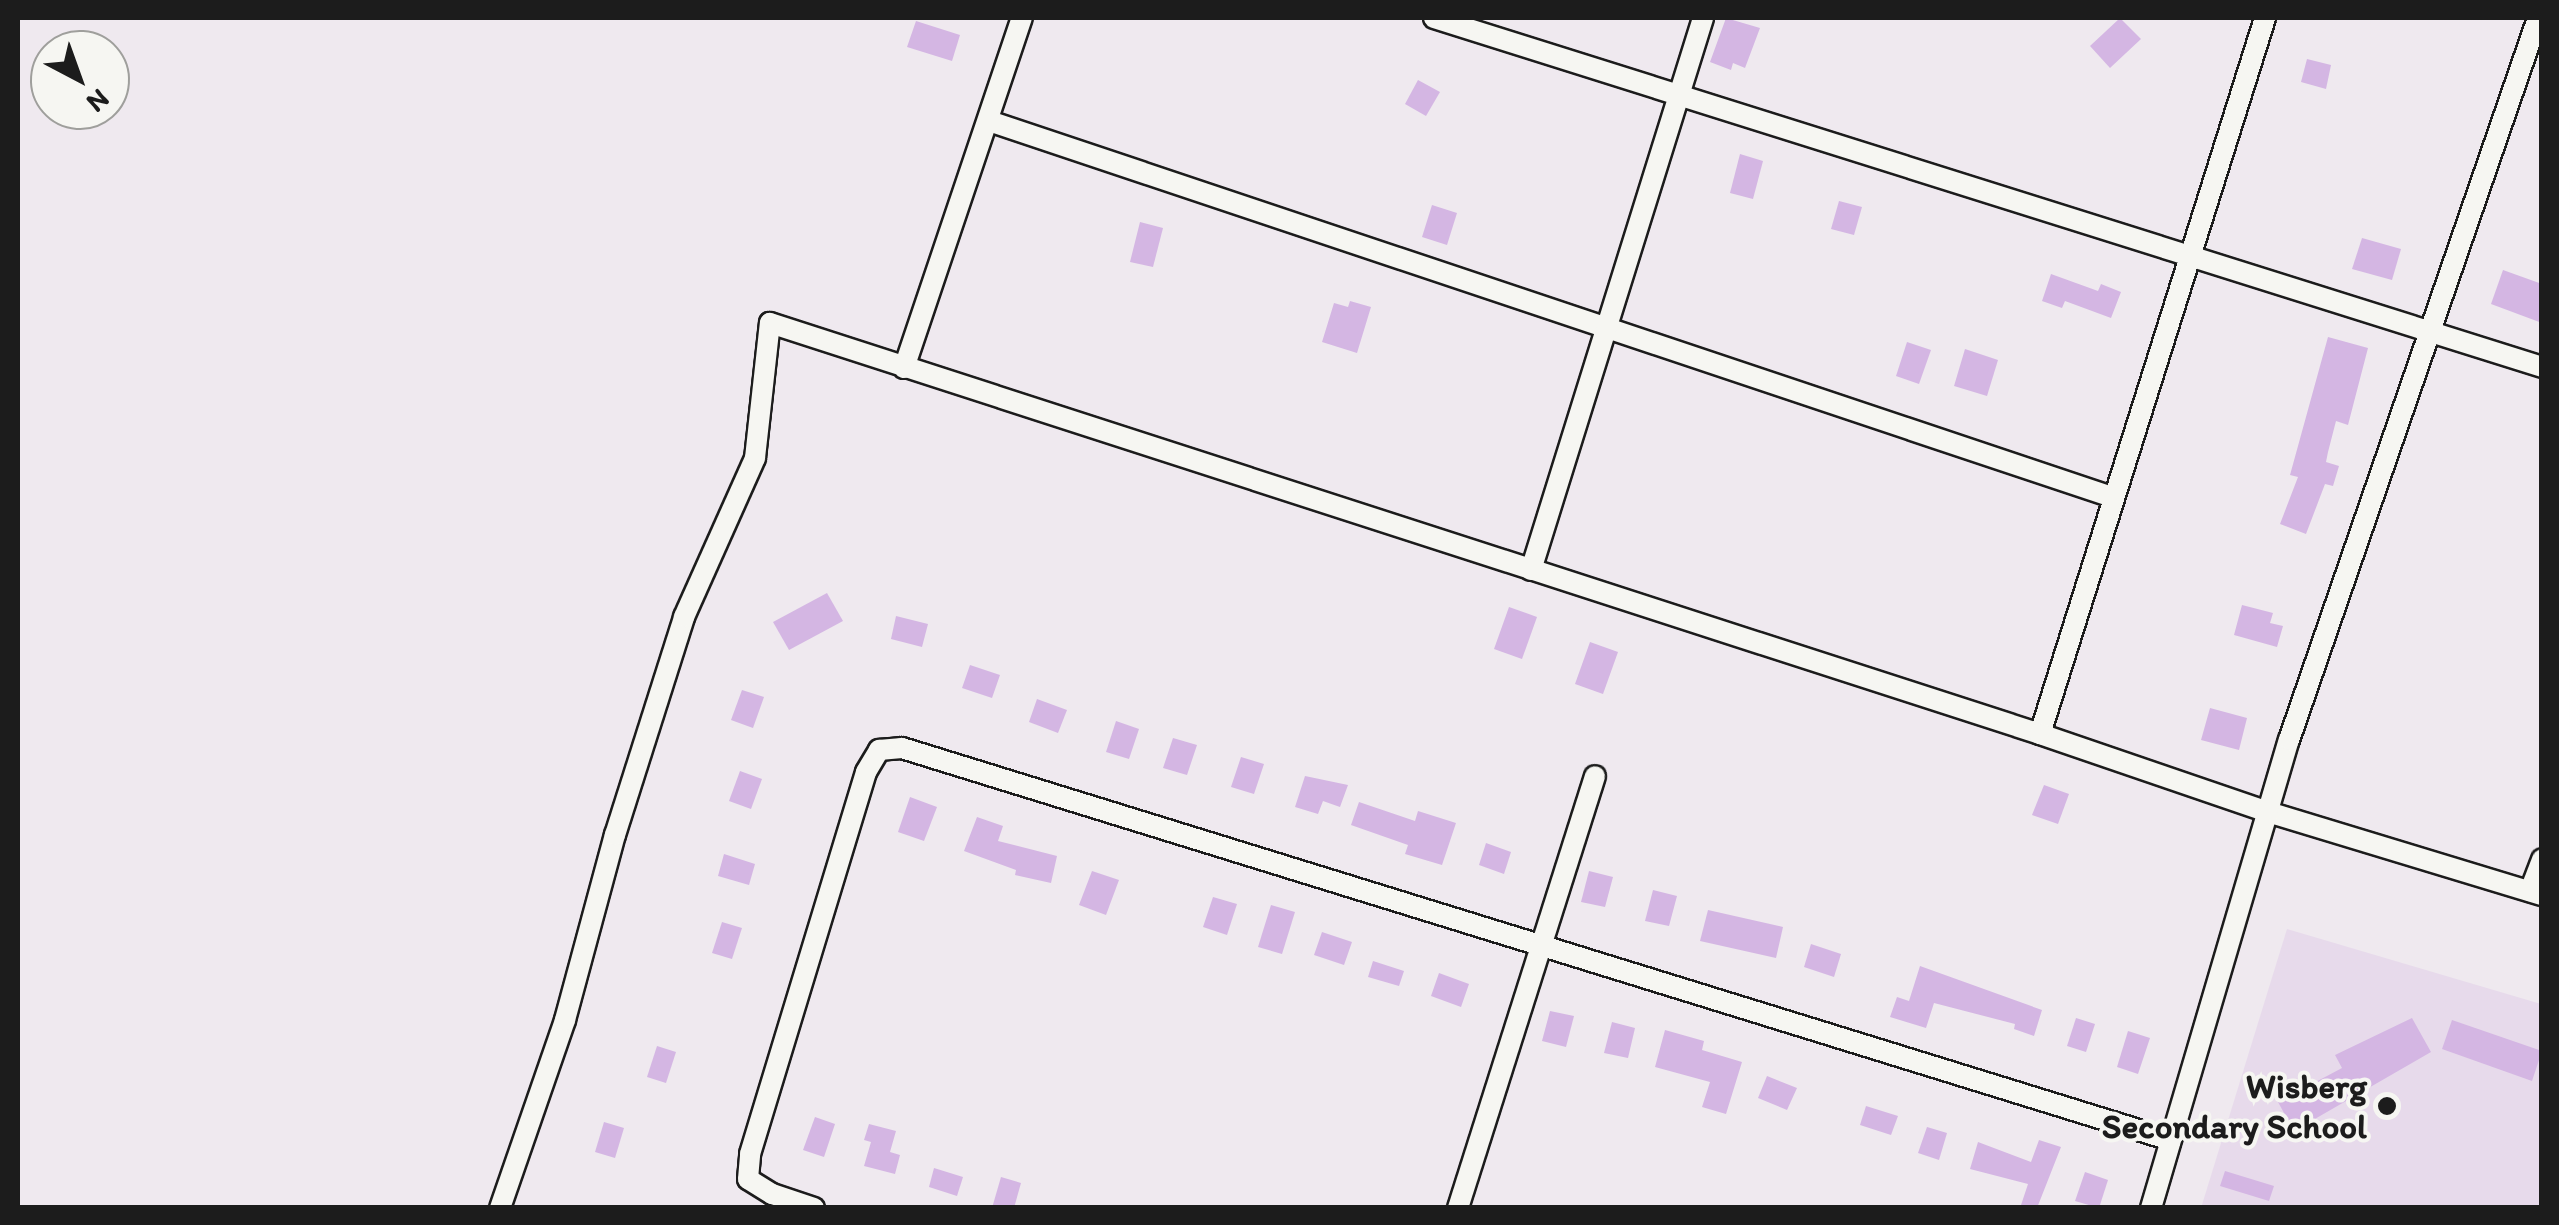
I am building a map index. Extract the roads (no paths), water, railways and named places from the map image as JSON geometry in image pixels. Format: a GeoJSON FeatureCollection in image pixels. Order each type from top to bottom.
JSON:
{"type":"FeatureCollection","features":[{"type":"Feature","properties":{"kind":"street"},"geometry":{"type":"LineString","coordinates":[[904,368],[1022,18]]}},
{"type":"Feature","properties":{"kind":"street"},"geometry":{"type":"LineString","coordinates":[[1434,18],[2542,367]]}},
{"type":"Feature","properties":{"kind":"street"},"geometry":{"type":"LineString","coordinates":[[1531,570],[1703,18]]}},
{"type":"Feature","properties":{"kind":"street"},"geometry":{"type":"LineString","coordinates":[[2150,1208],[2326,632],[2538,18]]}},
{"type":"Feature","properties":{"kind":"street"},"geometry":{"type":"LineString","coordinates":[[2040,734],[2261,19]]}},
{"type":"Feature","properties":{"kind":"street"},"geometry":{"type":"LineString","coordinates":[[989,121],[2112,496]]}},
{"type":"Feature","properties":{"kind":"street"},"geometry":{"type":"LineString","coordinates":[[500,1208],[565,1020],[620,817],[684,617],[754,458],[770,322],[2040,734],[2268,812],[2536,893],[2542,858]]}},
{"type":"Feature","properties":{"kind":"street"},"geometry":{"type":"LineString","coordinates":[[814,1208],[772,1194],[748,1179],[750,1154],[866,772],[879,750],[902,748],[1541,942],[2171,1140]]}},
{"type":"Feature","properties":{"kind":"street"},"geometry":{"type":"LineString","coordinates":[[1458,1208],[1595,776]]}},
{"type":"Feature","properties":{"kind":"place","name":"Wisberg Secondary School"},"geometry":{"type":"Point","coordinates":[2387,1106]}}]}
